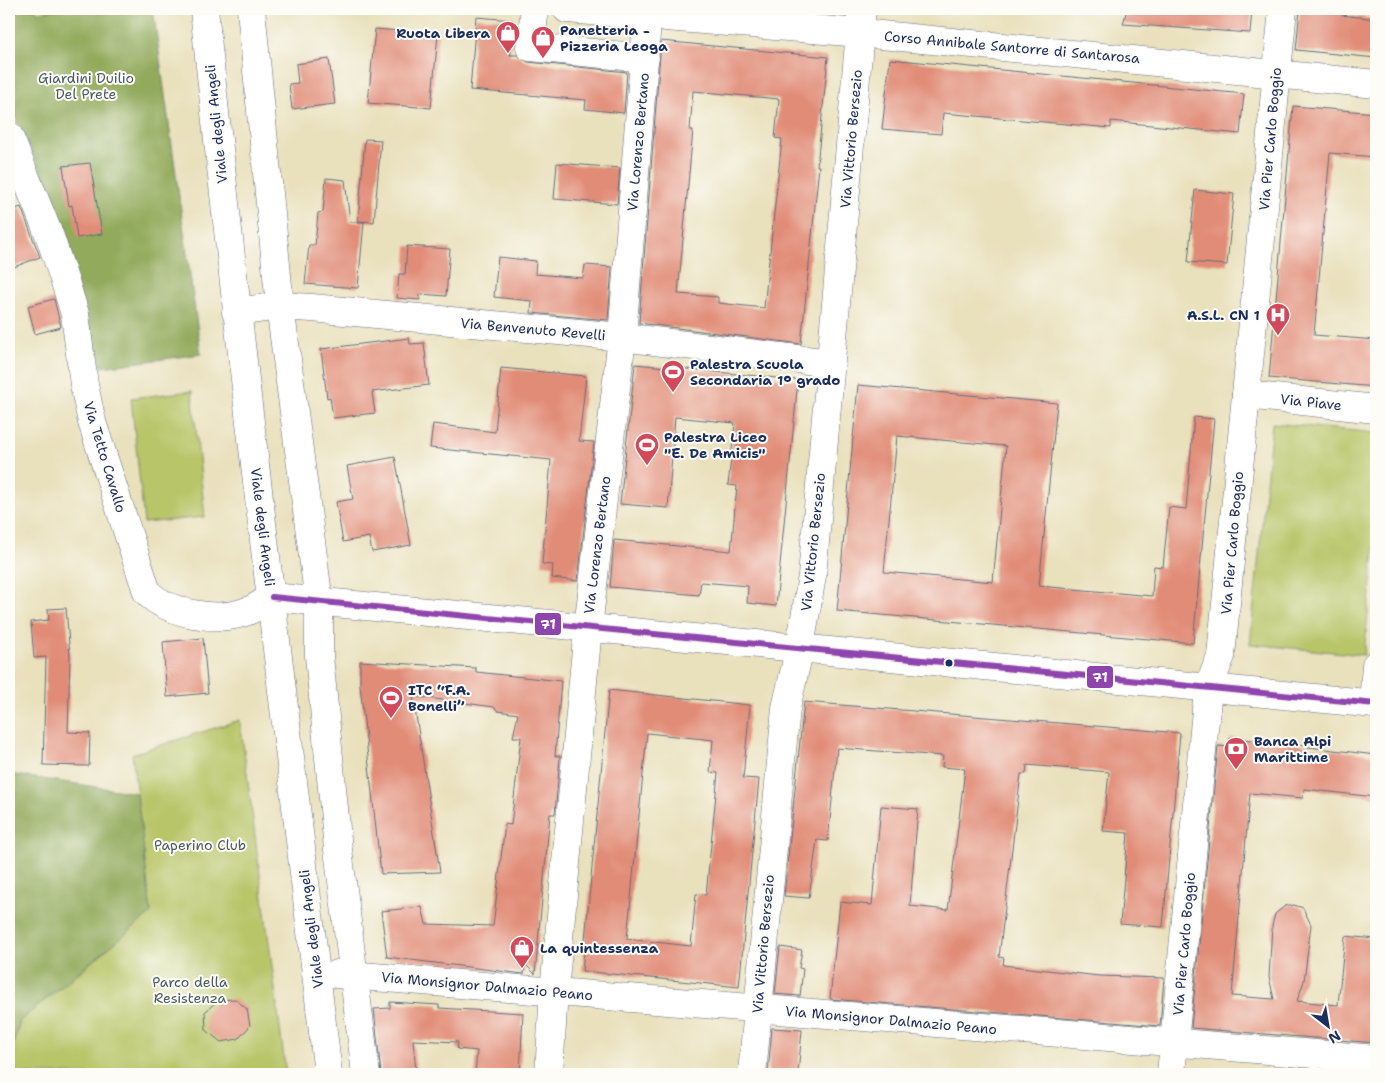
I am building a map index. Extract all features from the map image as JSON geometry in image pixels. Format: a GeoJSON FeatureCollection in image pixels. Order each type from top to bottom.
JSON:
{"type":"FeatureCollection","features":[{"type":"Feature","properties":{"kind":"street","name":"Viale degli Angeli"},"geometry":{"type":"LineString","coordinates":[[204,9],[236,312],[272,597],[328,1074]]}},
{"type":"Feature","properties":{"kind":"street"},"geometry":{"type":"LineString","coordinates":[[251,9],[280,306],[319,602],[319,656],[338,849],[366,1074]]}},
{"type":"Feature","properties":{"kind":"street"},"geometry":{"type":"LineString","coordinates":[[534,9],[530,46],[645,58]]}},
{"type":"Feature","properties":{"kind":"street","name":"Corso Annibale Santorre di Santarosa"},"geometry":{"type":"LineString","coordinates":[[567,9],[861,21],[1376,84]]}},
{"type":"Feature","properties":{"kind":"street","name":"Via Pier Carlo Boggio"},"geometry":{"type":"LineString","coordinates":[[1171,1074],[1208,689],[1221,656],[1283,9]]}},
{"type":"Feature","properties":{"kind":"street","name":"Via Lorenzo Bertano"},"geometry":{"type":"LineString","coordinates":[[549,1074],[554,991],[588,628],[622,337],[645,58],[647,12]]}},
{"type":"Feature","properties":{"kind":"street","name":"Via Vittorio Bersezio"},"geometry":{"type":"LineString","coordinates":[[752,1074],[786,708],[800,647],[812,576],[861,21]]}},
{"type":"Feature","properties":{"kind":"street","name":"Via Tetto Cavallo"},"geometry":{"type":"LineString","coordinates":[[9,136],[50,237],[75,314],[84,384],[92,422],[147,592],[156,601],[172,610],[190,614],[218,615],[245,613],[272,597]]}},
{"type":"Feature","properties":{"kind":"street","name":"Via Benvenuto Revelli"},"geometry":{"type":"LineString","coordinates":[[236,312],[280,306],[622,337],[830,363]]}},
{"type":"Feature","properties":{"kind":"street","name":"Via Piave"},"geometry":{"type":"LineString","coordinates":[[1246,395],[1376,409]]}},
{"type":"Feature","properties":{"kind":"street"},"geometry":{"type":"LineString","coordinates":[[272,597],[1164,682],[1208,689],[1374,704],[1376,664]]}},
{"type":"Feature","properties":{"kind":"street","name":"Via Monsignor Dalmazio Peano"},"geometry":{"type":"LineString","coordinates":[[316,972],[1175,1045],[1376,1060]]}},
{"type":"Feature","properties":{"kind":"green space","name":"Giardini Duilio Del Prete"},"geometry":{"type":"Polygon","coordinates":[[[9,9],[36,9],[37,12],[60,9],[153,9],[201,354],[102,367],[43,175],[9,105],[9,9]]]}},
{"type":"Feature","properties":{"kind":"green space"},"geometry":{"type":"Polygon","coordinates":[[[192,391],[205,517],[144,523],[131,398],[192,391]]]}},
{"type":"Feature","properties":{"kind":"green space"},"geometry":{"type":"Polygon","coordinates":[[[1272,423],[1376,433],[1376,530],[1364,655],[1250,644],[1272,423]]]}},
{"type":"Feature","properties":{"kind":"green space","name":"Parco della Resistenza"},"geometry":{"type":"Polygon","coordinates":[[[240,720],[286,1074],[9,1074],[9,1059],[20,1021],[151,913],[132,754],[240,720]]]}},
{"type":"Feature","properties":{"kind":"green space"},"geometry":{"type":"Polygon","coordinates":[[[9,774],[137,793],[151,913],[20,1020],[9,1059],[9,774]]]}},
{"type":"Feature","properties":{"kind":"building"},"geometry":{"type":"Polygon","coordinates":[[[1127,9],[1252,9],[1250,33],[1123,24],[1127,9]]]}},
{"type":"Feature","properties":{"kind":"building"},"geometry":{"type":"Polygon","coordinates":[[[1300,9],[1341,9],[1341,15],[1376,19],[1376,58],[1296,50],[1300,9]]]}},
{"type":"Feature","properties":{"kind":"building"},"geometry":{"type":"Polygon","coordinates":[[[476,17],[513,20],[510,55],[517,55],[528,62],[627,72],[624,113],[585,109],[586,100],[470,90],[476,17]]]}},
{"type":"Feature","properties":{"kind":"building"},"geometry":{"type":"Polygon","coordinates":[[[375,29],[438,34],[431,108],[368,103],[375,29]]]}},
{"type":"Feature","properties":{"kind":"building"},"geometry":{"type":"Polygon","coordinates":[[[661,41],[828,57],[801,344],[639,323],[661,41]],[[693,91],[690,130],[693,130],[678,294],[718,297],[718,303],[764,308],[782,139],[775,138],[779,99],[693,91]]]}},
{"type":"Feature","properties":{"kind":"building"},"geometry":{"type":"Polygon","coordinates":[[[329,59],[335,104],[292,109],[289,84],[298,83],[296,64],[329,59]]]}},
{"type":"Feature","properties":{"kind":"building"},"geometry":{"type":"Polygon","coordinates":[[[890,59],[1244,94],[1240,134],[1111,121],[1111,128],[943,113],[941,134],[882,129],[890,59]]]}},
{"type":"Feature","properties":{"kind":"building"},"geometry":{"type":"Polygon","coordinates":[[[1293,106],[1376,113],[1376,157],[1330,153],[1314,335],[1376,340],[1376,387],[1269,378],[1293,106]]]}},
{"type":"Feature","properties":{"kind":"building"},"geometry":{"type":"Polygon","coordinates":[[[365,139],[381,140],[374,222],[358,221],[365,139]]]}},
{"type":"Feature","properties":{"kind":"building"},"geometry":{"type":"Polygon","coordinates":[[[90,163],[102,234],[77,238],[72,205],[69,206],[63,166],[90,163]]]}},
{"type":"Feature","properties":{"kind":"building"},"geometry":{"type":"Polygon","coordinates":[[[557,163],[620,168],[617,204],[554,199],[557,163]]]}},
{"type":"Feature","properties":{"kind":"building"},"geometry":{"type":"Polygon","coordinates":[[[326,178],[345,180],[350,222],[364,222],[358,288],[305,284],[309,245],[315,245],[318,213],[323,212],[326,178]]]}},
{"type":"Feature","properties":{"kind":"building"},"geometry":{"type":"Polygon","coordinates":[[[1195,190],[1234,194],[1227,265],[1188,262],[1195,190]]]}},
{"type":"Feature","properties":{"kind":"building"},"geometry":{"type":"Polygon","coordinates":[[[21,207],[40,257],[9,269],[9,211],[21,207]]]}},
{"type":"Feature","properties":{"kind":"building"},"geometry":{"type":"Polygon","coordinates":[[[407,246],[450,249],[446,296],[420,294],[420,300],[397,298],[399,274],[405,274],[407,246]]]}},
{"type":"Feature","properties":{"kind":"building"},"geometry":{"type":"Polygon","coordinates":[[[498,257],[536,261],[535,274],[583,278],[585,265],[612,267],[608,320],[531,313],[532,301],[494,297],[498,257]]]}},
{"type":"Feature","properties":{"kind":"building"},"geometry":{"type":"Polygon","coordinates":[[[54,299],[61,327],[35,334],[28,306],[54,299]]]}},
{"type":"Feature","properties":{"kind":"building"},"geometry":{"type":"Polygon","coordinates":[[[409,338],[410,344],[424,343],[429,385],[372,392],[375,413],[333,418],[330,397],[327,398],[321,349],[409,338]]]}},
{"type":"Feature","properties":{"kind":"building"},"geometry":{"type":"Polygon","coordinates":[[[635,364],[798,380],[776,606],[747,603],[748,586],[701,582],[699,595],[610,587],[614,540],[731,551],[737,486],[728,485],[735,423],[675,417],[668,508],[620,504],[635,364]]]}},
{"type":"Feature","properties":{"kind":"building"},"geometry":{"type":"Polygon","coordinates":[[[501,368],[586,376],[579,441],[594,442],[578,581],[552,578],[553,565],[542,564],[551,460],[430,448],[433,424],[495,432],[501,368]]]}},
{"type":"Feature","properties":{"kind":"building"},"geometry":{"type":"Polygon","coordinates":[[[858,385],[1057,403],[1039,586],[1152,596],[1154,566],[1163,567],[1169,507],[1186,509],[1194,417],[1214,419],[1193,643],[837,611],[858,385]],[[897,436],[884,572],[993,582],[1006,446],[897,436]]]}},
{"type":"Feature","properties":{"kind":"building"},"geometry":{"type":"Polygon","coordinates":[[[395,457],[411,545],[372,552],[369,537],[343,542],[336,502],[353,499],[347,466],[395,457]]]}},
{"type":"Feature","properties":{"kind":"building"},"geometry":{"type":"Polygon","coordinates":[[[66,608],[70,656],[68,732],[90,733],[89,766],[43,765],[46,657],[34,658],[31,622],[49,620],[48,609],[66,608]]]}},
{"type":"Feature","properties":{"kind":"building"},"geometry":{"type":"Polygon","coordinates":[[[203,638],[208,693],[167,697],[163,642],[203,638]]]}},
{"type":"Feature","properties":{"kind":"building"},"geometry":{"type":"Polygon","coordinates":[[[360,661],[476,668],[476,672],[561,681],[555,756],[560,756],[555,814],[550,814],[535,974],[525,964],[524,974],[387,957],[381,911],[422,907],[426,924],[493,926],[505,824],[511,825],[521,737],[513,737],[518,714],[498,711],[494,707],[413,696],[440,872],[381,874],[360,685],[360,661]]]}},
{"type":"Feature","properties":{"kind":"building"},"geometry":{"type":"Polygon","coordinates":[[[609,690],[750,705],[743,778],[759,779],[739,987],[582,971],[609,690]],[[647,733],[627,939],[691,946],[696,894],[706,895],[718,773],[710,772],[713,740],[647,733]]]}},
{"type":"Feature","properties":{"kind":"building"},"geometry":{"type":"Polygon","coordinates":[[[804,702],[1180,733],[1163,927],[1120,924],[1128,833],[1103,831],[1109,772],[1027,765],[1026,774],[1021,774],[999,957],[1004,958],[1003,965],[1099,976],[1164,978],[1160,1026],[830,999],[840,902],[872,905],[881,806],[918,809],[910,906],[948,910],[965,769],[942,767],[943,756],[837,748],[828,841],[817,840],[809,898],[784,896],[804,702]]]}},
{"type":"Feature","properties":{"kind":"building"},"geometry":{"type":"Polygon","coordinates":[[[1230,738],[1308,745],[1308,747],[1376,755],[1375,797],[1304,789],[1303,798],[1250,793],[1232,996],[1274,999],[1269,977],[1272,926],[1275,914],[1285,906],[1294,905],[1303,908],[1311,925],[1304,981],[1297,1001],[1338,1005],[1345,936],[1376,939],[1376,1043],[1191,1028],[1218,746],[1229,747],[1230,738]]]}},
{"type":"Feature","properties":{"kind":"building"},"geometry":{"type":"Polygon","coordinates":[[[780,947],[802,950],[799,968],[803,969],[800,996],[775,994],[780,947]]]}},
{"type":"Feature","properties":{"kind":"building"},"geometry":{"type":"Polygon","coordinates":[[[235,999],[247,1009],[250,1026],[238,1039],[221,1042],[206,1030],[205,1012],[218,1000],[235,999]]]}},
{"type":"Feature","properties":{"kind":"building"},"geometry":{"type":"Polygon","coordinates":[[[390,1002],[439,1005],[439,1008],[523,1013],[520,1074],[475,1074],[477,1051],[457,1049],[458,1042],[413,1040],[416,1071],[381,1074],[374,1009],[390,1008],[390,1002]]]}},
{"type":"Feature","properties":{"kind":"building"},"geometry":{"type":"Polygon","coordinates":[[[772,1028],[802,1030],[798,1074],[768,1074],[772,1028]]]}},
{"type":"Feature","properties":{"kind":"transit line","name":"71"},"geometry":{"type":"LineString","coordinates":[[272,597],[1376,704]]}},
{"type":"Feature","properties":{"kind":"place","name":"Ruota Libera"},"geometry":{"type":"Point","coordinates":[508,54]}},
{"type":"Feature","properties":{"kind":"place","name":"Panetteria - Pizzeria Leoga"},"geometry":{"type":"Point","coordinates":[543,59]}},
{"type":"Feature","properties":{"kind":"place","name":"A.S.L. CN 1"},"geometry":{"type":"Point","coordinates":[1278,336]}},
{"type":"Feature","properties":{"kind":"place","name":"Palestra Scuola Secondaria 1° grado"},"geometry":{"type":"Point","coordinates":[673,393]}},
{"type":"Feature","properties":{"kind":"place","name":"Palestra Liceo \"E. De Amicis\""},"geometry":{"type":"Point","coordinates":[647,466]}},
{"type":"Feature","properties":{"kind":"place","name":"ITC “F.A. Bonelli”"},"geometry":{"type":"Point","coordinates":[391,719]}},
{"type":"Feature","properties":{"kind":"place","name":"Banca Alpi Marittime"},"geometry":{"type":"Point","coordinates":[1236,770]}},
{"type":"Feature","properties":{"kind":"place","name":"La quintessenza"},"geometry":{"type":"Point","coordinates":[522,969]}},
{"type":"Feature","properties":{"kind":"park label","name":"Paperino Club"},"geometry":{"type":"Point","coordinates":[200,845]}}]}
